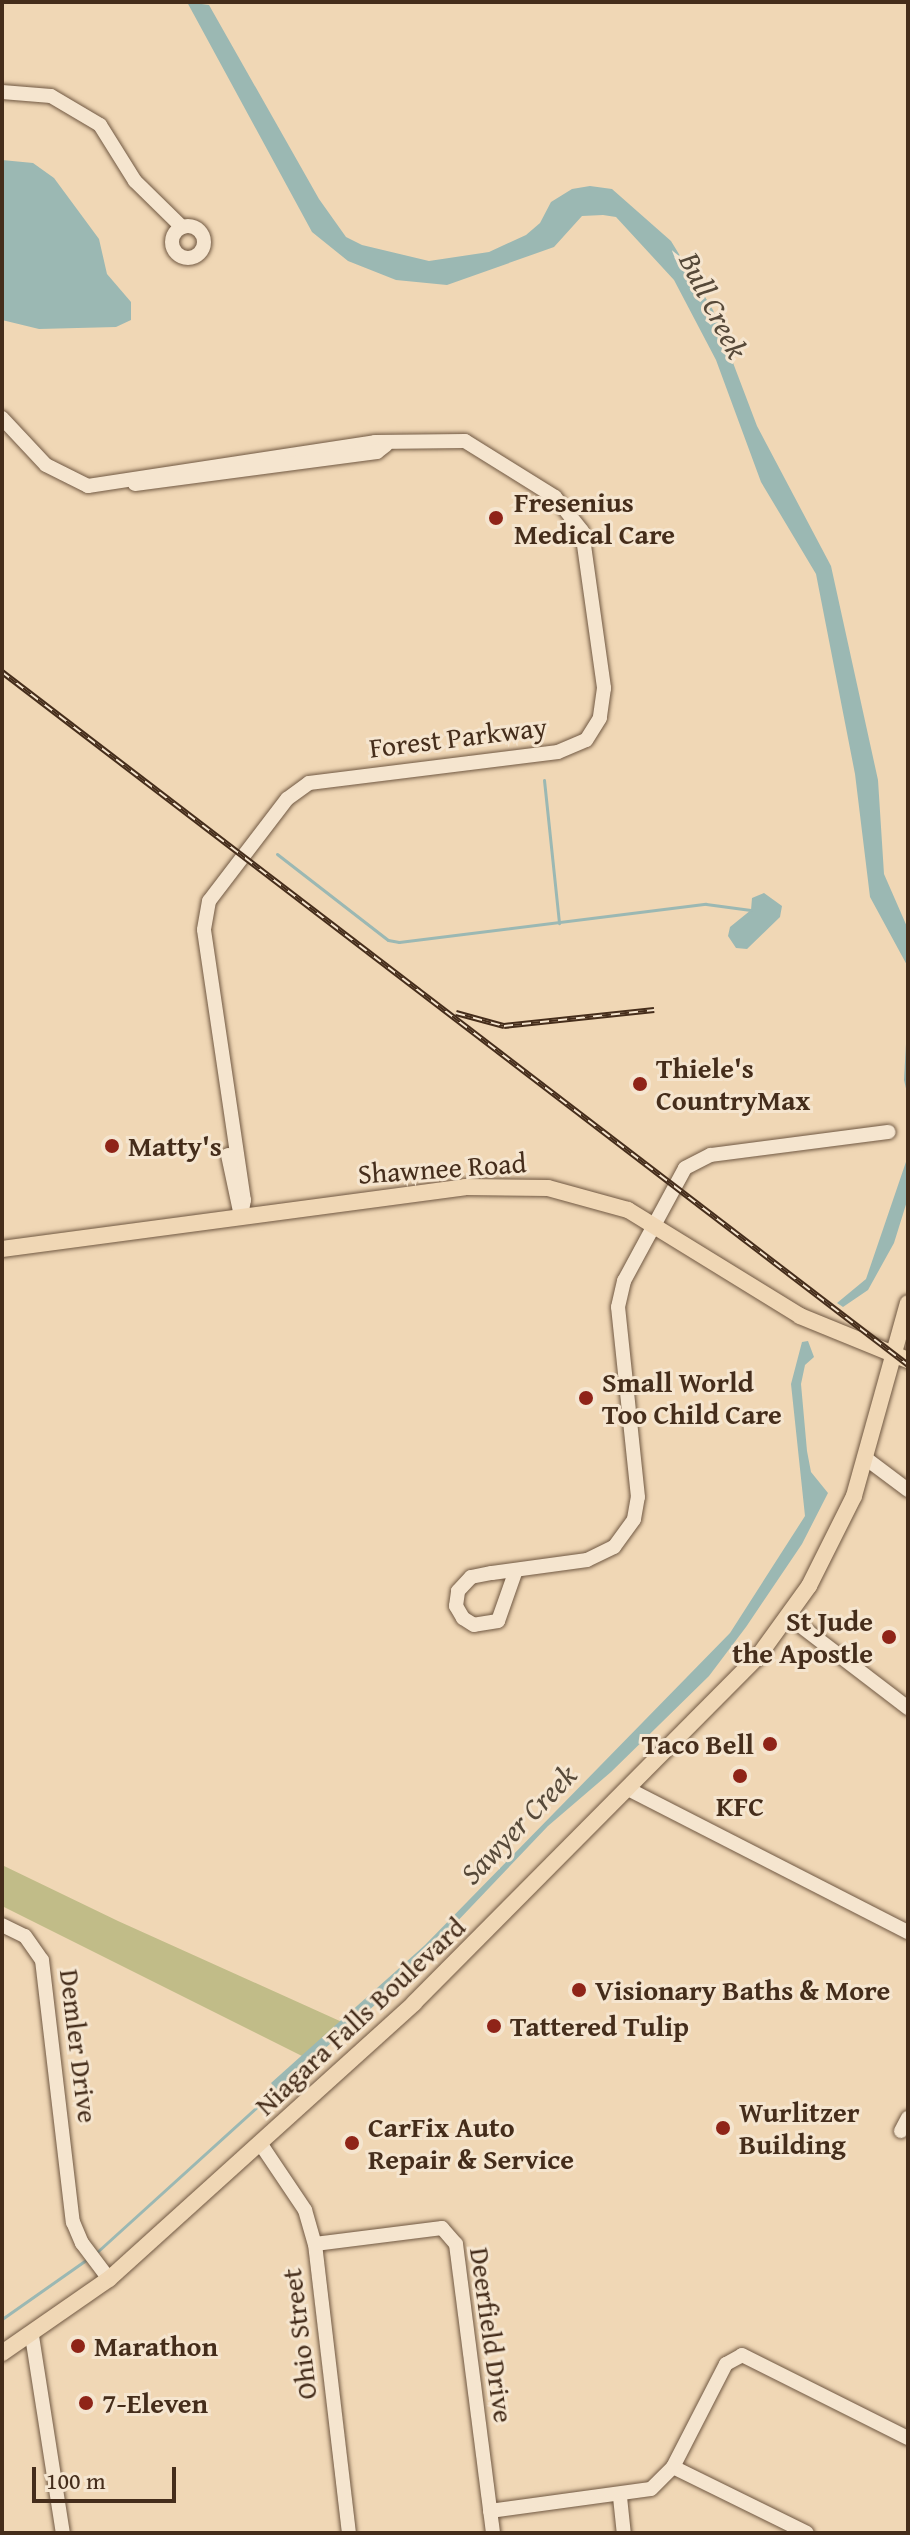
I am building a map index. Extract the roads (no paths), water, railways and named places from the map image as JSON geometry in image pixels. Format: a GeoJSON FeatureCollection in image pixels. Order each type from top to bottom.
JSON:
{"type":"FeatureCollection","features":[{"type":"Feature","properties":{"kind":"main road","name":"Shawnee Road"},"geometry":{"type":"LineString","coordinates":[[2,1249],[241,1216],[512,1185],[575,1192],[654,1223],[800,1316],[902,1357]]}},
{"type":"Feature","properties":{"kind":"main road","name":"Niagara Falls Boulevard"},"geometry":{"type":"LineString","coordinates":[[2,2353],[32,2336],[109,2279],[454,1966],[741,1676],[789,1617],[833,1543],[868,1460],[902,1357],[908,1303]]}},
{"type":"Feature","properties":{"kind":"street"},"geometry":{"type":"LineString","coordinates":[[2,92],[51,96],[100,125],[135,181],[182,227]]}},
{"type":"Feature","properties":{"kind":"street","name":"Forest Parkway"},"geometry":{"type":"LineString","coordinates":[[2,418],[60,476],[88,486],[127,483],[150,475],[375,442],[386,445],[437,438],[465,441],[571,511],[582,531],[603,708],[586,740],[566,750],[318,780],[287,799],[213,894],[206,911],[228,1116],[225,1129],[234,1201],[241,1216]]}},
{"type":"Feature","properties":{"kind":"street"},"geometry":{"type":"LineString","coordinates":[[516,1570],[498,1621],[474,1625],[463,1618],[456,1606],[458,1591],[471,1577],[603,1554],[622,1539],[634,1519],[638,1497],[618,1307],[624,1281],[685,1168],[699,1158],[889,1132]]}},
{"type":"Feature","properties":{"kind":"street"},"geometry":{"type":"LineString","coordinates":[[868,1460],[908,1490]]}},
{"type":"Feature","properties":{"kind":"street"},"geometry":{"type":"LineString","coordinates":[[789,1617],[908,1708]]}},
{"type":"Feature","properties":{"kind":"street"},"geometry":{"type":"LineString","coordinates":[[630,1790],[908,1932]]}},
{"type":"Feature","properties":{"kind":"street","name":"Demler Drive"},"geometry":{"type":"LineString","coordinates":[[2,1925],[25,1936],[42,1960],[73,2222],[109,2279]]}},
{"type":"Feature","properties":{"kind":"street","name":"Ohio Street"},"geometry":{"type":"LineString","coordinates":[[260,2143],[305,2210],[315,2244],[349,2533]]}},
{"type":"Feature","properties":{"kind":"street","name":"Deerfield Drive"},"geometry":{"type":"LineString","coordinates":[[315,2244],[442,2228],[456,2244],[493,2533]]}},
{"type":"Feature","properties":{"kind":"street"},"geometry":{"type":"LineString","coordinates":[[32,2336],[43,2379],[63,2533]]}},
{"type":"Feature","properties":{"kind":"street"},"geometry":{"type":"LineString","coordinates":[[490,2511],[620,2497],[651,2489],[673,2467],[726,2364],[742,2355],[908,2438]]}},
{"type":"Feature","properties":{"kind":"street"},"geometry":{"type":"LineString","coordinates":[[673,2467],[787,2528],[807,2533]]}},
{"type":"Feature","properties":{"kind":"street"},"geometry":{"type":"LineString","coordinates":[[620,2497],[624,2533]]}},
{"type":"Feature","properties":{"kind":"water"},"geometry":{"type":"Polygon","coordinates":[[[187,2],[209,5],[319,199],[346,237],[362,245],[429,261],[489,252],[526,235],[540,223],[551,202],[572,189],[590,186],[612,189],[671,241],[713,310],[757,426],[831,566],[878,780],[884,874],[908,929],[908,967],[870,897],[855,774],[816,574],[761,482],[716,360],[674,280],[616,217],[603,215],[582,216],[554,247],[447,285],[396,280],[348,261],[312,232],[187,2]]]}},
{"type":"Feature","properties":{"kind":"water"},"geometry":{"type":"Polygon","coordinates":[[[2,160],[33,163],[54,178],[99,239],[107,274],[131,302],[131,320],[116,327],[39,329],[2,320],[2,160]]]}},
{"type":"Feature","properties":{"kind":"water"},"geometry":{"type":"Polygon","coordinates":[[[764,893],[782,906],[780,917],[747,949],[736,948],[728,936],[730,927],[751,910],[752,898],[764,893]]]}},
{"type":"Feature","properties":{"kind":"water"},"geometry":{"type":"Polygon","coordinates":[[[908,1008],[908,1097],[904,1080],[908,1008]]]}},
{"type":"Feature","properties":{"kind":"water"},"geometry":{"type":"Polygon","coordinates":[[[908,1156],[908,1198],[894,1243],[868,1290],[843,1307],[837,1303],[866,1279],[908,1156]]]}},
{"type":"Feature","properties":{"kind":"water"},"geometry":{"type":"Polygon","coordinates":[[[808,1341],[814,1357],[805,1365],[801,1384],[807,1451],[811,1472],[828,1493],[802,1544],[746,1627],[709,1676],[611,1772],[548,1826],[391,1991],[277,2090],[271,2083],[425,1945],[730,1633],[805,1516],[791,1384],[802,1342],[808,1341]]]}},
{"type":"Feature","properties":{"kind":"waterway"},"geometry":{"type":"LineString","coordinates":[[544,780],[559,923]]}},
{"type":"Feature","properties":{"kind":"waterway"},"geometry":{"type":"LineString","coordinates":[[277,854],[388,940],[399,942],[706,904],[751,910]]}},
{"type":"Feature","properties":{"kind":"waterway","name":"Sawyer Creek"},"geometry":{"type":"LineString","coordinates":[[97,2252],[278,2088]]}},
{"type":"Feature","properties":{"kind":"waterway","name":"Sawyer Creek"},"geometry":{"type":"LineString","coordinates":[[2,2319],[86,2260]]}},
{"type":"Feature","properties":{"kind":"railway"},"geometry":{"type":"LineString","coordinates":[[2,672],[908,1365]]}},
{"type":"Feature","properties":{"kind":"railway"},"geometry":{"type":"LineString","coordinates":[[456,1013],[504,1026],[654,1010]]}},
{"type":"Feature","properties":{"kind":"place","name":"Fresenius Medical Care"},"geometry":{"type":"Point","coordinates":[496,518]}},
{"type":"Feature","properties":{"kind":"place","name":"Thiele's CountryMax"},"geometry":{"type":"Point","coordinates":[640,1084]}},
{"type":"Feature","properties":{"kind":"place","name":"Matty's"},"geometry":{"type":"Point","coordinates":[112,1146]}},
{"type":"Feature","properties":{"kind":"place","name":"Small World Too Child Care"},"geometry":{"type":"Point","coordinates":[586,1398]}},
{"type":"Feature","properties":{"kind":"place","name":"St Jude the Apostle"},"geometry":{"type":"Point","coordinates":[889,1637]}},
{"type":"Feature","properties":{"kind":"place","name":"Taco Bell"},"geometry":{"type":"Point","coordinates":[770,1744]}},
{"type":"Feature","properties":{"kind":"place","name":"KFC"},"geometry":{"type":"Point","coordinates":[740,1776]}},
{"type":"Feature","properties":{"kind":"place","name":"Visionary Baths & More"},"geometry":{"type":"Point","coordinates":[579,1990]}},
{"type":"Feature","properties":{"kind":"place","name":"Tattered Tulip"},"geometry":{"type":"Point","coordinates":[494,2026]}},
{"type":"Feature","properties":{"kind":"place","name":"Wurlitzer Building"},"geometry":{"type":"Point","coordinates":[723,2128]}},
{"type":"Feature","properties":{"kind":"place","name":"CarFix Auto Repair & Service"},"geometry":{"type":"Point","coordinates":[352,2143]}},
{"type":"Feature","properties":{"kind":"place","name":"Marathon"},"geometry":{"type":"Point","coordinates":[78,2346]}},
{"type":"Feature","properties":{"kind":"place","name":"7-Eleven"},"geometry":{"type":"Point","coordinates":[86,2403]}},
{"type":"Feature","properties":{"kind":"water label","name":"Bull Creek"},"geometry":{"type":"Point","coordinates":[714,305]}}]}
